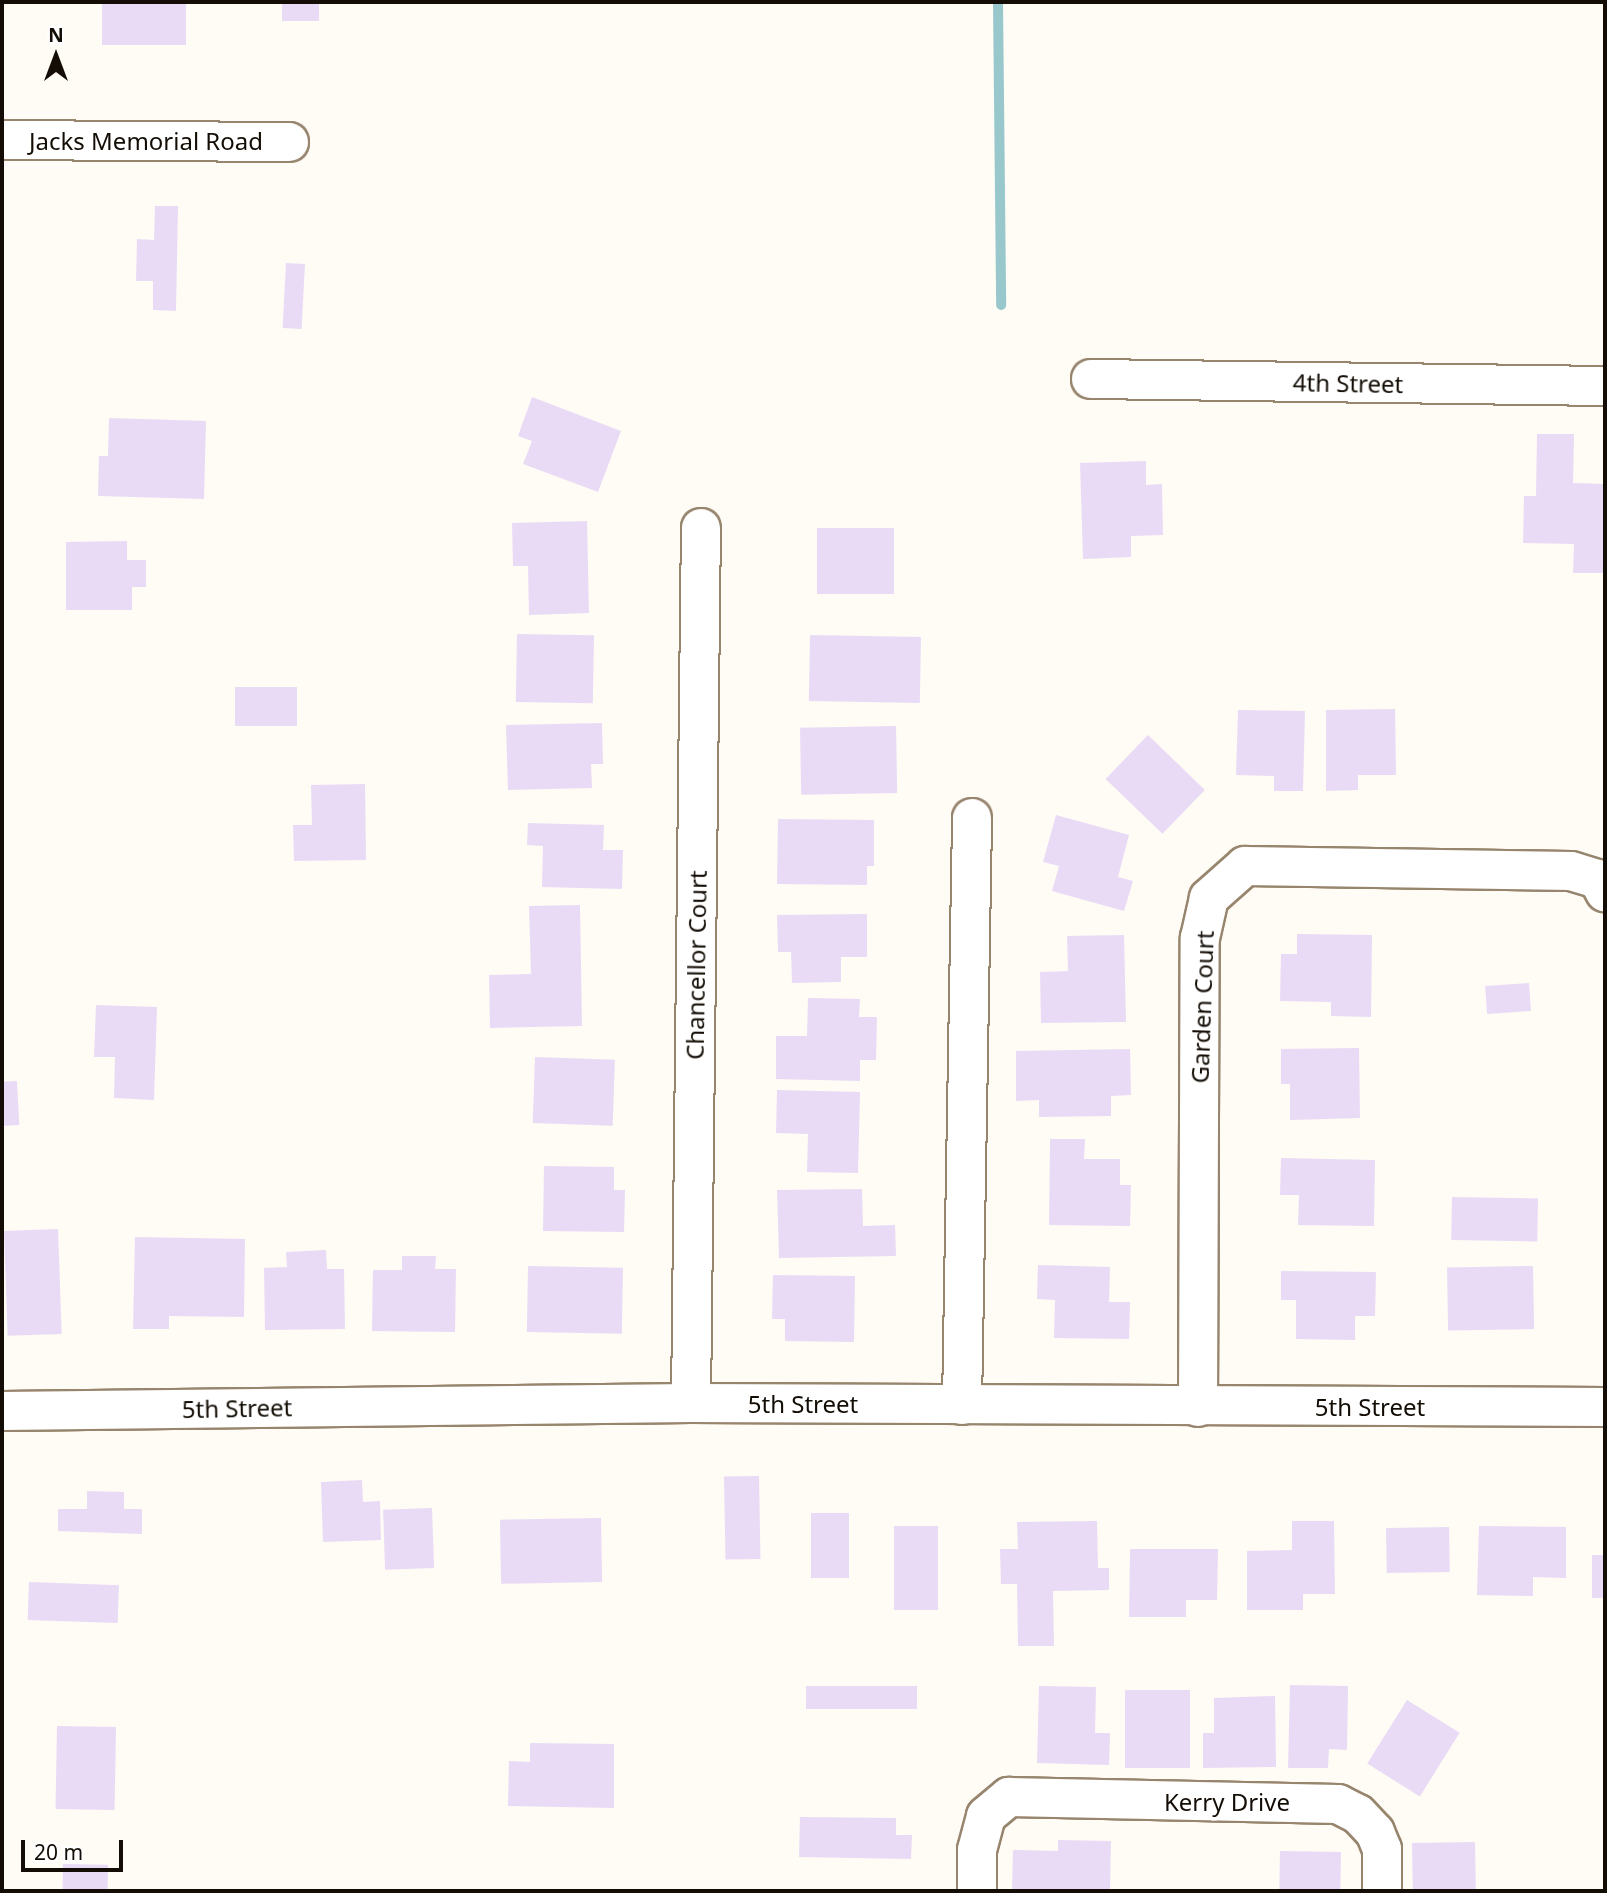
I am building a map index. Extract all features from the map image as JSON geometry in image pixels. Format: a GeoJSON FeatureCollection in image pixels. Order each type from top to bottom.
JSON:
{"type":"FeatureCollection","features":[{"type":"Feature","properties":{"kind":"street","name":"Jacks Memorial Road"},"geometry":{"type":"LineString","coordinates":[[2,141],[289,142]]}},
{"type":"Feature","properties":{"kind":"street","name":"4th Street"},"geometry":{"type":"LineString","coordinates":[[1091,379],[1605,386]]}},
{"type":"Feature","properties":{"kind":"street","name":"Chancellor Court"},"geometry":{"type":"LineString","coordinates":[[691,1403],[701,528]]}},
{"type":"Feature","properties":{"kind":"street"},"geometry":{"type":"LineString","coordinates":[[962,1405],[972,818]]}},
{"type":"Feature","properties":{"kind":"street","name":"Garden Court"},"geometry":{"type":"LineString","coordinates":[[1198,1407],[1199,938],[1209,898],[1245,866],[1570,871],[1598,879],[1605,892]]}},
{"type":"Feature","properties":{"kind":"street","name":"5th Street"},"geometry":{"type":"LineString","coordinates":[[2,1411],[691,1403],[1605,1407]]}},
{"type":"Feature","properties":{"kind":"street","name":"Kerry Drive"},"geometry":{"type":"LineString","coordinates":[[977,1891],[977,1850],[986,1816],[1009,1797],[1338,1804],[1358,1814],[1375,1832],[1381,1849],[1382,1891]]}},
{"type":"Feature","properties":{"kind":"building"},"geometry":{"type":"Polygon","coordinates":[[[102,2],[186,2],[186,45],[102,45],[102,2]]]}},
{"type":"Feature","properties":{"kind":"building"},"geometry":{"type":"Polygon","coordinates":[[[282,2],[319,2],[319,21],[282,21],[282,2]]]}},
{"type":"Feature","properties":{"kind":"building"},"geometry":{"type":"Polygon","coordinates":[[[155,206],[178,206],[176,311],[153,310],[153,281],[136,281],[137,239],[154,240],[155,206]]]}},
{"type":"Feature","properties":{"kind":"building"},"geometry":{"type":"Polygon","coordinates":[[[286,263],[305,264],[302,329],[283,328],[286,263]]]}},
{"type":"Feature","properties":{"kind":"building"},"geometry":{"type":"Polygon","coordinates":[[[532,397],[621,431],[598,492],[523,464],[532,441],[518,436],[532,397]]]}},
{"type":"Feature","properties":{"kind":"building"},"geometry":{"type":"Polygon","coordinates":[[[109,418],[206,421],[204,499],[98,496],[99,456],[108,456],[109,418]]]}},
{"type":"Feature","properties":{"kind":"building"},"geometry":{"type":"Polygon","coordinates":[[[1537,434],[1574,434],[1573,483],[1605,484],[1605,573],[1573,573],[1574,544],[1523,543],[1524,496],[1536,496],[1537,434]]]}},
{"type":"Feature","properties":{"kind":"building"},"geometry":{"type":"Polygon","coordinates":[[[1146,461],[1146,485],[1162,484],[1163,535],[1131,536],[1131,557],[1083,559],[1080,463],[1146,461]]]}},
{"type":"Feature","properties":{"kind":"building"},"geometry":{"type":"Polygon","coordinates":[[[587,521],[589,613],[529,615],[528,566],[513,566],[512,523],[587,521]]]}},
{"type":"Feature","properties":{"kind":"building"},"geometry":{"type":"Polygon","coordinates":[[[817,528],[894,528],[894,594],[817,594],[817,528]]]}},
{"type":"Feature","properties":{"kind":"building"},"geometry":{"type":"Polygon","coordinates":[[[127,541],[127,560],[146,560],[146,587],[132,587],[132,610],[66,610],[66,542],[127,541]]]}},
{"type":"Feature","properties":{"kind":"building"},"geometry":{"type":"Polygon","coordinates":[[[517,634],[594,635],[593,703],[516,702],[517,634]]]}},
{"type":"Feature","properties":{"kind":"building"},"geometry":{"type":"Polygon","coordinates":[[[810,635],[921,637],[920,703],[809,701],[810,635]]]}},
{"type":"Feature","properties":{"kind":"building"},"geometry":{"type":"Polygon","coordinates":[[[235,687],[297,687],[297,726],[235,726],[235,687]]]}},
{"type":"Feature","properties":{"kind":"building"},"geometry":{"type":"Polygon","coordinates":[[[1395,709],[1396,775],[1358,775],[1358,790],[1326,791],[1326,710],[1395,709]]]}},
{"type":"Feature","properties":{"kind":"building"},"geometry":{"type":"Polygon","coordinates":[[[1238,710],[1305,711],[1303,791],[1274,791],[1274,776],[1236,775],[1238,710]]]}},
{"type":"Feature","properties":{"kind":"building"},"geometry":{"type":"Polygon","coordinates":[[[602,723],[603,764],[591,764],[592,788],[508,790],[506,725],[602,723]]]}},
{"type":"Feature","properties":{"kind":"building"},"geometry":{"type":"Polygon","coordinates":[[[896,726],[897,793],[801,795],[800,728],[896,726]]]}},
{"type":"Feature","properties":{"kind":"building"},"geometry":{"type":"Polygon","coordinates":[[[1148,735],[1205,790],[1162,834],[1106,779],[1148,735]]]}},
{"type":"Feature","properties":{"kind":"building"},"geometry":{"type":"Polygon","coordinates":[[[365,784],[366,860],[294,861],[293,825],[312,825],[311,785],[365,784]]]}},
{"type":"Feature","properties":{"kind":"building"},"geometry":{"type":"Polygon","coordinates":[[[1056,815],[1129,835],[1118,877],[1133,881],[1124,911],[1052,891],[1059,866],[1043,862],[1056,815]]]}},
{"type":"Feature","properties":{"kind":"building"},"geometry":{"type":"Polygon","coordinates":[[[778,819],[874,820],[874,866],[867,866],[867,885],[777,884],[778,819]]]}},
{"type":"Feature","properties":{"kind":"building"},"geometry":{"type":"Polygon","coordinates":[[[528,823],[604,825],[603,850],[623,850],[622,889],[542,887],[543,846],[527,845],[528,823]]]}},
{"type":"Feature","properties":{"kind":"building"},"geometry":{"type":"Polygon","coordinates":[[[580,905],[582,1026],[490,1028],[489,975],[531,974],[529,906],[580,905]]]}},
{"type":"Feature","properties":{"kind":"building"},"geometry":{"type":"Polygon","coordinates":[[[867,914],[867,957],[841,957],[841,982],[792,983],[791,952],[778,952],[777,915],[867,914]]]}},
{"type":"Feature","properties":{"kind":"building"},"geometry":{"type":"Polygon","coordinates":[[[1297,934],[1372,935],[1371,1017],[1331,1016],[1331,1002],[1280,1001],[1281,954],[1297,954],[1297,934]]]}},
{"type":"Feature","properties":{"kind":"building"},"geometry":{"type":"Polygon","coordinates":[[[1124,935],[1126,1022],[1041,1023],[1040,972],[1068,971],[1067,936],[1124,935]]]}},
{"type":"Feature","properties":{"kind":"building"},"geometry":{"type":"Polygon","coordinates":[[[1529,983],[1531,1011],[1487,1014],[1485,986],[1529,983]]]}},
{"type":"Feature","properties":{"kind":"building"},"geometry":{"type":"Polygon","coordinates":[[[808,998],[860,999],[859,1017],[877,1017],[876,1060],[860,1060],[860,1081],[776,1079],[776,1036],[807,1036],[808,998]]]}},
{"type":"Feature","properties":{"kind":"building"},"geometry":{"type":"Polygon","coordinates":[[[96,1005],[157,1007],[154,1100],[114,1098],[115,1057],[94,1057],[96,1005]]]}},
{"type":"Feature","properties":{"kind":"building"},"geometry":{"type":"Polygon","coordinates":[[[1359,1048],[1360,1118],[1290,1120],[1290,1084],[1281,1084],[1281,1049],[1359,1048]]]}},
{"type":"Feature","properties":{"kind":"building"},"geometry":{"type":"Polygon","coordinates":[[[1130,1049],[1131,1095],[1111,1096],[1111,1116],[1039,1117],[1039,1100],[1016,1101],[1016,1051],[1130,1049]]]}},
{"type":"Feature","properties":{"kind":"building"},"geometry":{"type":"Polygon","coordinates":[[[535,1057],[615,1060],[613,1126],[533,1123],[535,1057]]]}},
{"type":"Feature","properties":{"kind":"building"},"geometry":{"type":"Polygon","coordinates":[[[17,1081],[19,1125],[4,1126],[2,1082],[17,1081]]]}},
{"type":"Feature","properties":{"kind":"building"},"geometry":{"type":"Polygon","coordinates":[[[777,1090],[860,1092],[858,1173],[807,1172],[808,1134],[776,1133],[777,1090]]]}},
{"type":"Feature","properties":{"kind":"building"},"geometry":{"type":"Polygon","coordinates":[[[1050,1139],[1085,1139],[1084,1159],[1120,1159],[1120,1185],[1131,1185],[1130,1226],[1049,1225],[1050,1139]]]}},
{"type":"Feature","properties":{"kind":"building"},"geometry":{"type":"Polygon","coordinates":[[[1281,1158],[1375,1160],[1374,1226],[1298,1225],[1299,1195],[1280,1195],[1281,1158]]]}},
{"type":"Feature","properties":{"kind":"building"},"geometry":{"type":"Polygon","coordinates":[[[544,1166],[614,1167],[614,1190],[625,1190],[624,1232],[543,1231],[544,1166]]]}},
{"type":"Feature","properties":{"kind":"building"},"geometry":{"type":"Polygon","coordinates":[[[862,1189],[863,1226],[895,1225],[896,1256],[779,1258],[777,1190],[862,1189]]]}},
{"type":"Feature","properties":{"kind":"building"},"geometry":{"type":"Polygon","coordinates":[[[1452,1197],[1538,1199],[1537,1241],[1451,1240],[1452,1197]]]}},
{"type":"Feature","properties":{"kind":"building"},"geometry":{"type":"Polygon","coordinates":[[[58,1229],[62,1334],[8,1336],[4,1231],[58,1229]]]}},
{"type":"Feature","properties":{"kind":"building"},"geometry":{"type":"Polygon","coordinates":[[[135,1237],[245,1239],[244,1317],[169,1316],[169,1329],[133,1329],[135,1237]]]}},
{"type":"Feature","properties":{"kind":"building"},"geometry":{"type":"Polygon","coordinates":[[[326,1250],[327,1269],[344,1269],[345,1329],[265,1330],[264,1268],[287,1267],[286,1252],[326,1250]]]}},
{"type":"Feature","properties":{"kind":"building"},"geometry":{"type":"Polygon","coordinates":[[[402,1256],[436,1256],[435,1269],[456,1269],[455,1332],[372,1331],[373,1270],[402,1270],[402,1256]]]}},
{"type":"Feature","properties":{"kind":"building"},"geometry":{"type":"Polygon","coordinates":[[[1038,1265],[1110,1267],[1109,1302],[1130,1302],[1129,1339],[1054,1338],[1055,1300],[1037,1299],[1038,1265]]]}},
{"type":"Feature","properties":{"kind":"building"},"geometry":{"type":"Polygon","coordinates":[[[528,1266],[623,1268],[622,1334],[527,1332],[528,1266]]]}},
{"type":"Feature","properties":{"kind":"building"},"geometry":{"type":"Polygon","coordinates":[[[1533,1266],[1534,1329],[1448,1330],[1447,1268],[1533,1266]]]}},
{"type":"Feature","properties":{"kind":"building"},"geometry":{"type":"Polygon","coordinates":[[[1281,1271],[1376,1272],[1375,1316],[1355,1316],[1355,1340],[1296,1339],[1296,1300],[1281,1300],[1281,1271]]]}},
{"type":"Feature","properties":{"kind":"building"},"geometry":{"type":"Polygon","coordinates":[[[773,1275],[855,1276],[854,1342],[785,1341],[785,1319],[772,1319],[773,1275]]]}},
{"type":"Feature","properties":{"kind":"building"},"geometry":{"type":"Polygon","coordinates":[[[759,1476],[760,1559],[725,1560],[724,1477],[759,1476]]]}},
{"type":"Feature","properties":{"kind":"building"},"geometry":{"type":"Polygon","coordinates":[[[362,1480],[363,1502],[380,1501],[381,1540],[323,1542],[321,1482],[362,1480]]]}},
{"type":"Feature","properties":{"kind":"building"},"geometry":{"type":"Polygon","coordinates":[[[87,1491],[124,1492],[124,1509],[142,1509],[142,1534],[58,1531],[58,1509],[87,1509],[87,1491]]]}},
{"type":"Feature","properties":{"kind":"building"},"geometry":{"type":"Polygon","coordinates":[[[432,1508],[434,1568],[385,1570],[383,1510],[432,1508]]]}},
{"type":"Feature","properties":{"kind":"building"},"geometry":{"type":"Polygon","coordinates":[[[811,1513],[849,1513],[849,1578],[811,1578],[811,1513]]]}},
{"type":"Feature","properties":{"kind":"building"},"geometry":{"type":"Polygon","coordinates":[[[601,1518],[602,1582],[501,1584],[500,1520],[601,1518]]]}},
{"type":"Feature","properties":{"kind":"building"},"geometry":{"type":"Polygon","coordinates":[[[1097,1521],[1098,1568],[1109,1568],[1109,1590],[1053,1591],[1054,1646],[1018,1646],[1017,1584],[1001,1584],[1000,1549],[1018,1549],[1017,1522],[1097,1521]]]}},
{"type":"Feature","properties":{"kind":"building"},"geometry":{"type":"Polygon","coordinates":[[[1292,1521],[1334,1521],[1335,1594],[1303,1594],[1303,1610],[1247,1610],[1247,1551],[1292,1550],[1292,1521]]]}},
{"type":"Feature","properties":{"kind":"building"},"geometry":{"type":"Polygon","coordinates":[[[894,1526],[938,1526],[938,1610],[894,1610],[894,1526]]]}},
{"type":"Feature","properties":{"kind":"building"},"geometry":{"type":"Polygon","coordinates":[[[1479,1526],[1566,1527],[1566,1578],[1533,1577],[1533,1596],[1477,1595],[1479,1526]]]}},
{"type":"Feature","properties":{"kind":"building"},"geometry":{"type":"Polygon","coordinates":[[[1449,1527],[1450,1572],[1387,1573],[1386,1528],[1449,1527]]]}},
{"type":"Feature","properties":{"kind":"building"},"geometry":{"type":"Polygon","coordinates":[[[1130,1549],[1218,1549],[1217,1600],[1186,1600],[1186,1617],[1129,1617],[1130,1549]]]}},
{"type":"Feature","properties":{"kind":"building"},"geometry":{"type":"Polygon","coordinates":[[[1592,1555],[1605,1555],[1605,1598],[1592,1598],[1592,1555]]]}},
{"type":"Feature","properties":{"kind":"building"},"geometry":{"type":"Polygon","coordinates":[[[29,1582],[119,1585],[118,1623],[28,1620],[29,1582]]]}},
{"type":"Feature","properties":{"kind":"building"},"geometry":{"type":"Polygon","coordinates":[[[1290,1685],[1348,1686],[1347,1750],[1329,1749],[1328,1768],[1288,1768],[1290,1685]]]}},
{"type":"Feature","properties":{"kind":"building"},"geometry":{"type":"Polygon","coordinates":[[[806,1686],[917,1686],[917,1709],[806,1709],[806,1686]]]}},
{"type":"Feature","properties":{"kind":"building"},"geometry":{"type":"Polygon","coordinates":[[[1039,1686],[1096,1687],[1095,1733],[1110,1733],[1109,1765],[1037,1763],[1039,1686]]]}},
{"type":"Feature","properties":{"kind":"building"},"geometry":{"type":"Polygon","coordinates":[[[1125,1690],[1190,1690],[1190,1768],[1125,1768],[1125,1690]]]}},
{"type":"Feature","properties":{"kind":"building"},"geometry":{"type":"Polygon","coordinates":[[[1275,1696],[1276,1767],[1203,1768],[1203,1733],[1214,1733],[1214,1698],[1275,1696]]]}},
{"type":"Feature","properties":{"kind":"building"},"geometry":{"type":"Polygon","coordinates":[[[1407,1700],[1460,1733],[1420,1796],[1367,1764],[1407,1700]]]}},
{"type":"Feature","properties":{"kind":"building"},"geometry":{"type":"Polygon","coordinates":[[[57,1726],[116,1727],[115,1810],[56,1809],[57,1726]]]}},
{"type":"Feature","properties":{"kind":"building"},"geometry":{"type":"Polygon","coordinates":[[[530,1743],[614,1744],[614,1808],[508,1806],[509,1761],[530,1762],[530,1743]]]}},
{"type":"Feature","properties":{"kind":"building"},"geometry":{"type":"Polygon","coordinates":[[[800,1817],[896,1818],[896,1835],[912,1835],[911,1859],[799,1857],[800,1817]]]}},
{"type":"Feature","properties":{"kind":"building"},"geometry":{"type":"Polygon","coordinates":[[[1058,1840],[1111,1841],[1110,1891],[1012,1891],[1013,1850],[1058,1851],[1058,1840]]]}},
{"type":"Feature","properties":{"kind":"building"},"geometry":{"type":"Polygon","coordinates":[[[1475,1842],[1476,1891],[1413,1891],[1412,1843],[1475,1842]]]}},
{"type":"Feature","properties":{"kind":"building"},"geometry":{"type":"Polygon","coordinates":[[[1280,1851],[1341,1852],[1340,1891],[1279,1891],[1280,1851]]]}},
{"type":"Feature","properties":{"kind":"building"},"geometry":{"type":"Polygon","coordinates":[[[63,1864],[108,1865],[108,1891],[63,1891],[63,1864]]]}},
{"type":"Feature","properties":{"kind":"waterway"},"geometry":{"type":"LineString","coordinates":[[998,2],[1001,305]]}}]}
